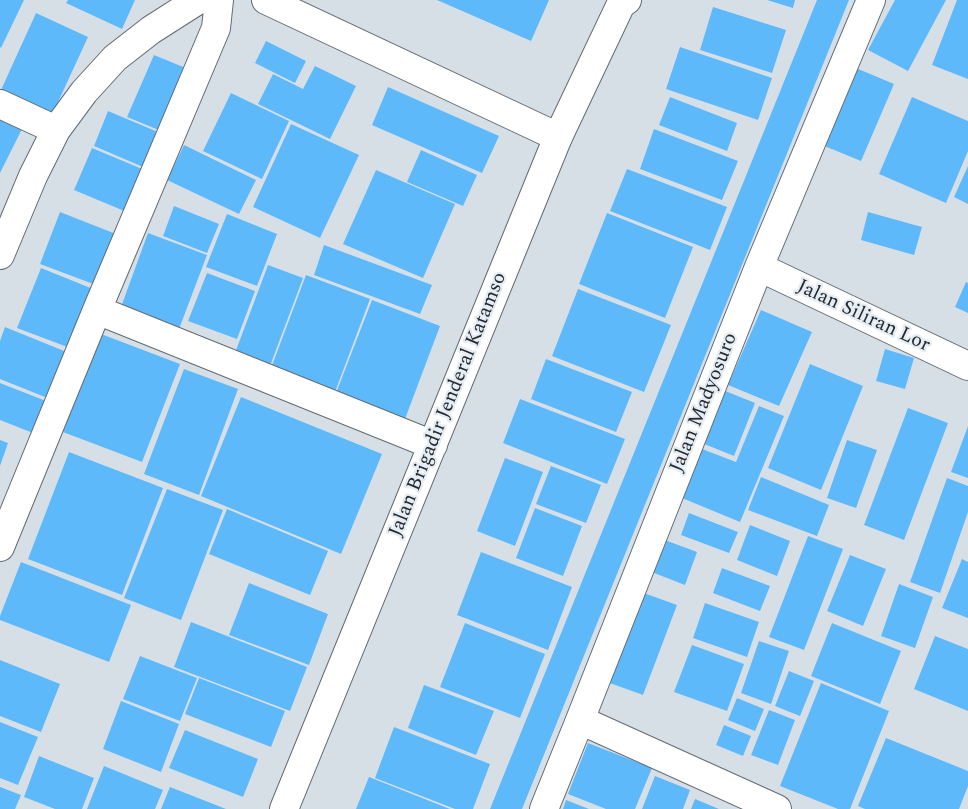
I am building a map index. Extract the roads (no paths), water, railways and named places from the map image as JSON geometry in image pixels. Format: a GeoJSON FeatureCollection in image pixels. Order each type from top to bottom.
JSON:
{"type":"FeatureCollection","features":[{"type":"Feature","properties":{"kind":"street"},"geometry":{"type":"LineString","coordinates":[[3,242],[56,130],[84,92],[115,58],[151,30],[198,0]]}},
{"type":"Feature","properties":{"kind":"street"},"geometry":{"type":"LineString","coordinates":[[0,547],[97,310],[216,28],[219,0]]}},
{"type":"Feature","properties":{"kind":"street"},"geometry":{"type":"LineString","coordinates":[[266,0],[558,136]]}},
{"type":"Feature","properties":{"kind":"street","name":"Jalan Madyosuro"},"geometry":{"type":"LineString","coordinates":[[544,809],[759,267],[871,0]]}},
{"type":"Feature","properties":{"kind":"street","name":"Jalan Brigadir Jenderal Katamso"},"geometry":{"type":"LineString","coordinates":[[284,809],[558,136],[623,1]]}},
{"type":"Feature","properties":{"kind":"street"},"geometry":{"type":"LineString","coordinates":[[0,104],[56,130]]}},
{"type":"Feature","properties":{"kind":"street","name":"Jalan Siliran Lor"},"geometry":{"type":"LineString","coordinates":[[759,267],[968,366]]}},
{"type":"Feature","properties":{"kind":"street"},"geometry":{"type":"LineString","coordinates":[[97,310],[433,445]]}},
{"type":"Feature","properties":{"kind":"street"},"geometry":{"type":"LineString","coordinates":[[580,720],[777,809]]}}]}
